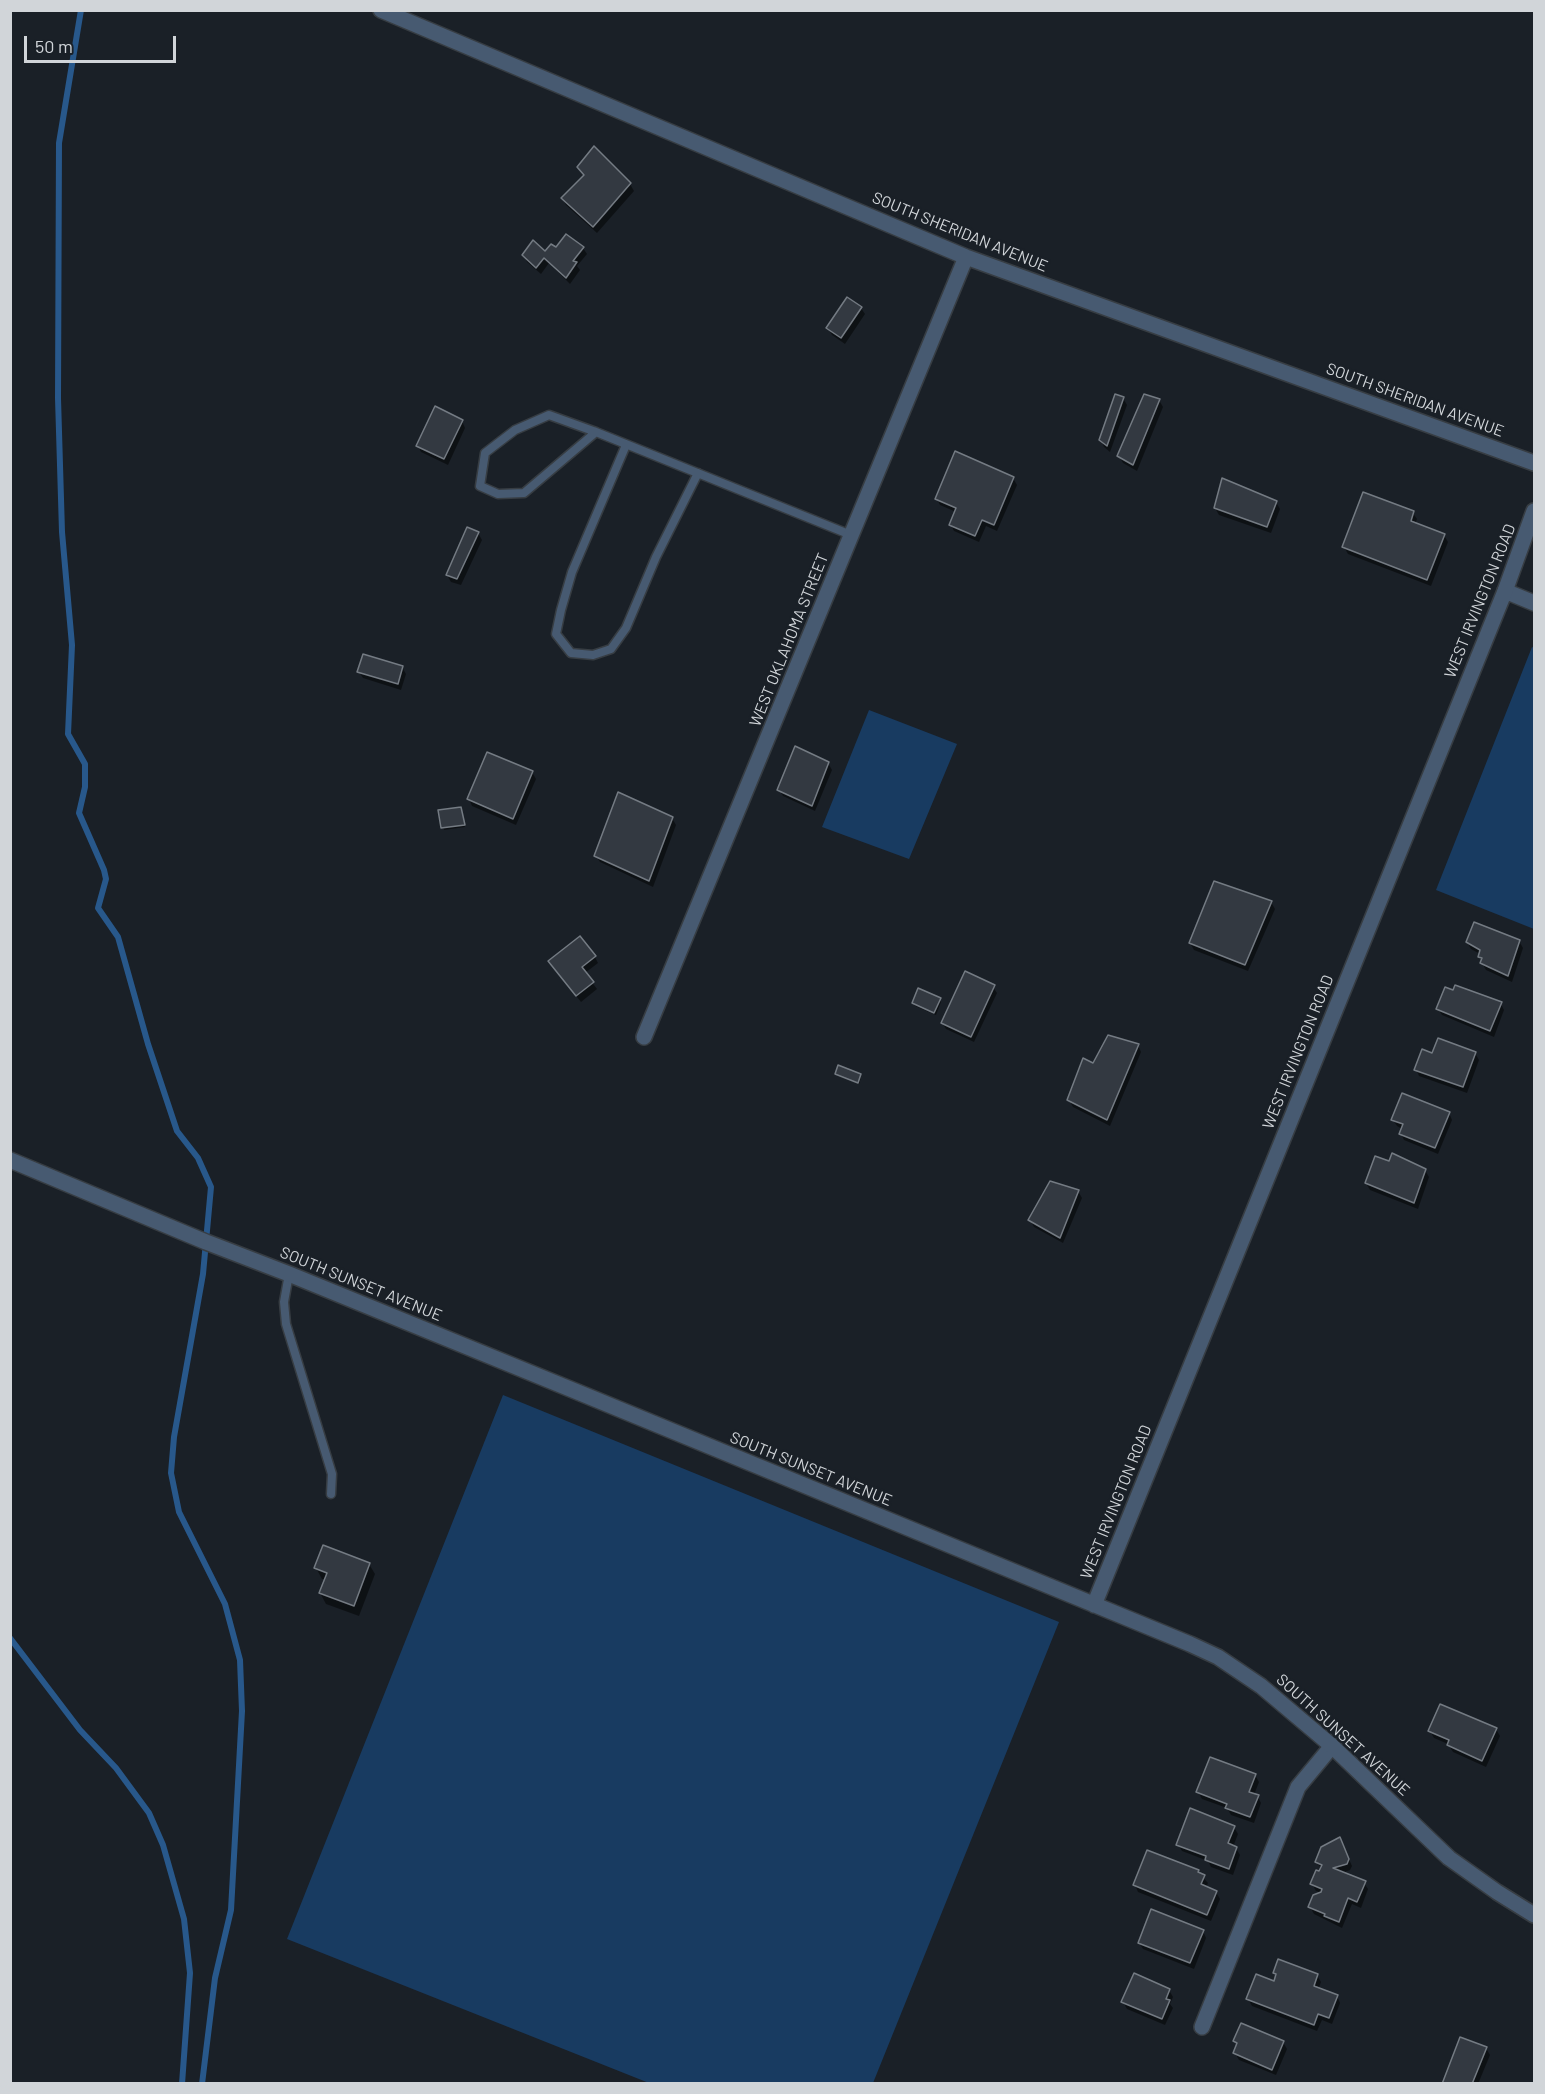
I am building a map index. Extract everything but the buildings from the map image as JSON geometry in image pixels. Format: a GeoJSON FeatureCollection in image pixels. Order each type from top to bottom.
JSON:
{"type":"FeatureCollection","features":[{"type":"Feature","properties":{"kind":"street","name":"SOUTH SHERIDAN AVENUE"},"geometry":{"type":"LineString","coordinates":[[381,10],[966,257],[1534,463]]}},
{"type":"Feature","properties":{"kind":"street","name":"WEST OKLAHOMA STREET"},"geometry":{"type":"LineString","coordinates":[[644,1037],[966,257]]}},
{"type":"Feature","properties":{"kind":"street","name":"WEST IRVINGTON ROAD"},"geometry":{"type":"LineString","coordinates":[[1094,1605],[1504,591],[1534,511]]}},
{"type":"Feature","properties":{"kind":"street"},"geometry":{"type":"LineString","coordinates":[[1504,591],[1534,603]]}},
{"type":"Feature","properties":{"kind":"street","name":"SOUTH SUNSET AVENUE"},"geometry":{"type":"LineString","coordinates":[[10,1160],[1218,1657],[1262,1686],[1332,1746],[1449,1858],[1534,1915]]}},
{"type":"Feature","properties":{"kind":"street"},"geometry":{"type":"LineString","coordinates":[[1202,2027],[1298,1787],[1332,1746]]}},
{"type":"Feature","properties":{"kind":"lane"},"geometry":{"type":"LineString","coordinates":[[596,432],[524,493],[498,494],[480,486],[485,453],[515,430],[549,415],[596,432],[851,535]]}},
{"type":"Feature","properties":{"kind":"lane"},"geometry":{"type":"LineString","coordinates":[[626,445],[572,572],[564,601],[556,634],[571,653],[593,655],[611,649],[626,628],[656,557],[698,473]]}},
{"type":"Feature","properties":{"kind":"lane"},"geometry":{"type":"LineString","coordinates":[[290,1274],[284,1302],[285,1324],[332,1474],[331,1494]]}},
{"type":"Feature","properties":{"kind":"shaded area"},"geometry":{"type":"Polygon","coordinates":[[[1532,647],[1534,648],[1534,929],[1436,890],[1532,647]]]}},
{"type":"Feature","properties":{"kind":"shaded area"},"geometry":{"type":"Polygon","coordinates":[[[869,710],[957,744],[909,859],[822,827],[869,710]]]}},
{"type":"Feature","properties":{"kind":"shaded area"},"geometry":{"type":"Polygon","coordinates":[[[503,1395],[1059,1622],[873,2083],[649,2083],[287,1939],[503,1395]]]}},
{"type":"Feature","properties":{"kind":"waterway"},"geometry":{"type":"LineString","coordinates":[[81,10],[59,143],[58,398],[62,532],[72,645],[68,734],[85,764],[85,787],[79,813],[106,879],[98,908],[118,937],[148,1044],[177,1131],[198,1158],[211,1187],[203,1274],[174,1437],[171,1473],[179,1512],[225,1604],[240,1660],[242,1711],[231,1910],[215,1978],[202,2084]]}},
{"type":"Feature","properties":{"kind":"waterway"},"geometry":{"type":"LineString","coordinates":[[10,1638],[80,1730],[116,1768],[149,1813],[163,1845],[184,1919],[190,1973],[182,2084]]}}]}
